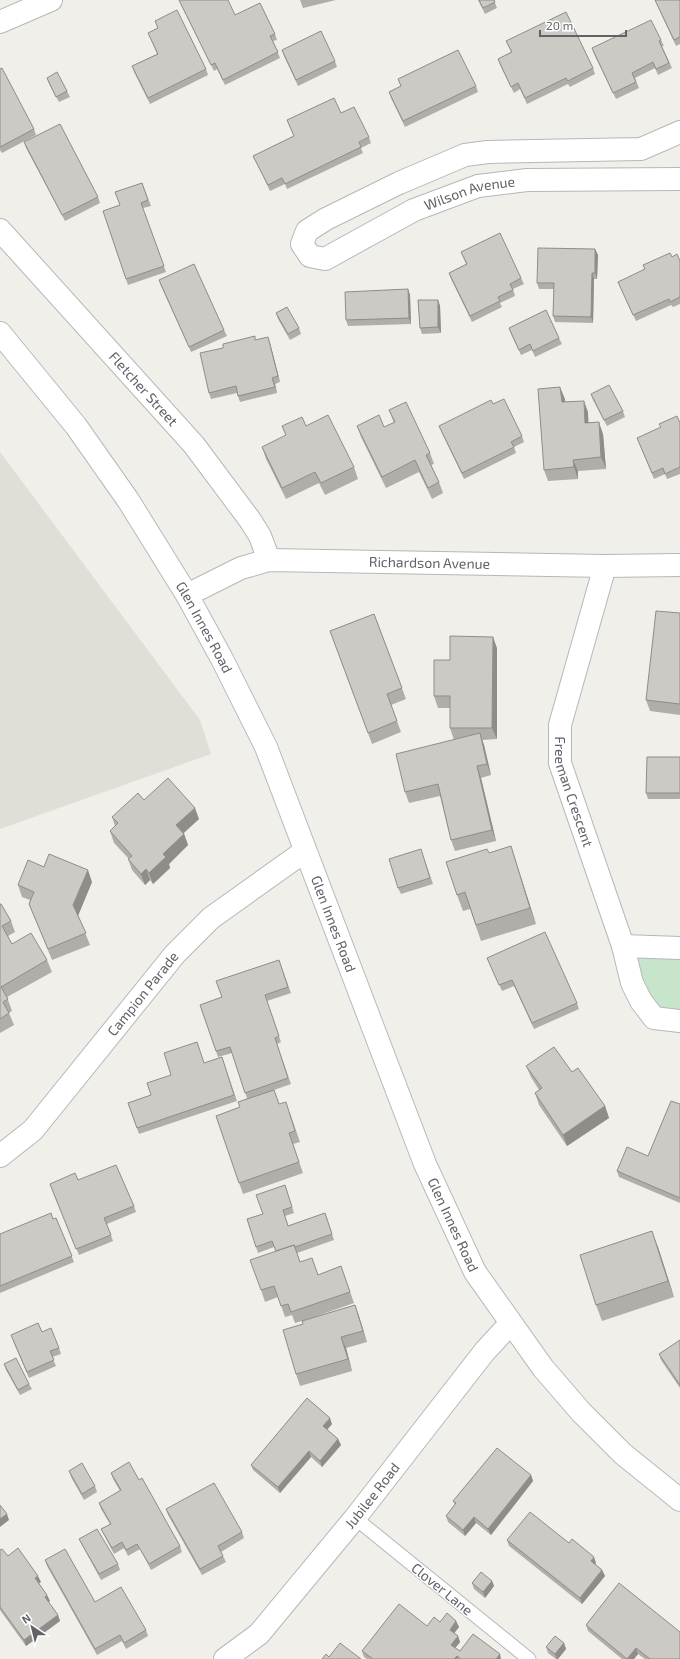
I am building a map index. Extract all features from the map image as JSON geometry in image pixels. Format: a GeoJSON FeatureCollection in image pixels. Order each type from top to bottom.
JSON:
{"type":"FeatureCollection","features":[{"type":"Feature","properties":{"kind":"street"},"geometry":{"type":"LineString","coordinates":[[0,22],[51,0]]}},
{"type":"Feature","properties":{"kind":"street","name":"Wilson Avenue"},"geometry":{"type":"LineString","coordinates":[[680,132],[641,149],[488,152],[465,155],[399,183],[326,219],[307,231],[302,244],[310,256],[325,258],[414,210],[478,186],[527,180],[680,179]]}},
{"type":"Feature","properties":{"kind":"street"},"geometry":{"type":"LineString","coordinates":[[641,149],[642,180]]}},
{"type":"Feature","properties":{"kind":"street","name":"Wilson Avenue"},"geometry":{"type":"LineString","coordinates":[[524,151],[527,180]]}},
{"type":"Feature","properties":{"kind":"street","name":"Wilson Avenue"},"geometry":{"type":"LineString","coordinates":[[399,183],[414,210]]}},
{"type":"Feature","properties":{"kind":"street","name":"Fletcher Street"},"geometry":{"type":"LineString","coordinates":[[0,230],[194,445],[250,520],[260,536],[269,560]]}},
{"type":"Feature","properties":{"kind":"street","name":"Glen Innes Road"},"geometry":{"type":"LineString","coordinates":[[0,333],[76,426],[128,500],[187,595],[222,659],[266,747],[425,1164],[475,1272],[510,1324],[543,1368],[581,1412],[623,1454],[680,1500]]}},
{"type":"Feature","properties":{"kind":"street","name":"Richardson Avenue"},"geometry":{"type":"LineString","coordinates":[[187,595],[240,568],[269,560],[605,566],[680,565]]}},
{"type":"Feature","properties":{"kind":"street","name":"Freeman Crescent"},"geometry":{"type":"LineString","coordinates":[[605,566],[560,725],[560,763],[623,946],[632,983],[641,1001],[654,1018],[680,1021]]}},
{"type":"Feature","properties":{"kind":"street","name":"Campion Parade"},"geometry":{"type":"LineString","coordinates":[[0,1156],[33,1130],[175,954],[211,918],[305,851]]}},
{"type":"Feature","properties":{"kind":"street"},"geometry":{"type":"LineString","coordinates":[[623,946],[680,948]]}},
{"type":"Feature","properties":{"kind":"street","name":"Jubilee Road"},"geometry":{"type":"LineString","coordinates":[[225,1659],[259,1634],[355,1518],[485,1351],[510,1324]]}},
{"type":"Feature","properties":{"kind":"lane","name":"Clover Lane"},"geometry":{"type":"LineString","coordinates":[[355,1518],[530,1659]]}},
{"type":"Feature","properties":{"kind":"shaded area"},"geometry":{"type":"Polygon","coordinates":[[[0,452],[200,720],[211,754],[0,829],[0,452]]]}},
{"type":"Feature","properties":{"kind":"green space"},"geometry":{"type":"Polygon","coordinates":[[[623,946],[680,948],[680,1021],[654,1018],[623,946]]]}},
{"type":"Feature","properties":{"kind":"building"},"geometry":{"type":"Polygon","coordinates":[[[179,0],[228,0],[235,15],[260,3],[275,34],[270,36],[278,52],[223,80],[215,63],[211,65],[179,0]]]}},
{"type":"Feature","properties":{"kind":"building"},"geometry":{"type":"Polygon","coordinates":[[[479,0],[494,0],[495,2],[483,8],[479,0]]]}},
{"type":"Feature","properties":{"kind":"building"},"geometry":{"type":"Polygon","coordinates":[[[655,0],[680,0],[680,37],[674,40],[655,0]]]}},
{"type":"Feature","properties":{"kind":"building"},"geometry":{"type":"Polygon","coordinates":[[[177,10],[206,69],[148,98],[132,66],[158,54],[148,33],[158,28],[155,21],[177,10]]]}},
{"type":"Feature","properties":{"kind":"building"},"geometry":{"type":"Polygon","coordinates":[[[566,12],[593,68],[568,81],[566,78],[525,98],[518,83],[511,87],[498,59],[512,52],[506,41],[566,12]]]}},
{"type":"Feature","properties":{"kind":"building"},"geometry":{"type":"Polygon","coordinates":[[[651,20],[661,40],[659,41],[669,63],[656,69],[653,62],[632,73],[636,82],[613,93],[592,48],[651,20]]]}},
{"type":"Feature","properties":{"kind":"building"},"geometry":{"type":"Polygon","coordinates":[[[321,31],[335,61],[296,80],[282,50],[321,31]]]}},
{"type":"Feature","properties":{"kind":"building"},"geometry":{"type":"Polygon","coordinates":[[[458,50],[476,86],[403,121],[389,92],[401,86],[398,79],[458,50]]]}},
{"type":"Feature","properties":{"kind":"building"},"geometry":{"type":"Polygon","coordinates":[[[2,68],[34,129],[0,147],[0,69],[2,68]]]}},
{"type":"Feature","properties":{"kind":"building"},"geometry":{"type":"Polygon","coordinates":[[[57,72],[67,91],[56,97],[47,78],[57,72]]]}},
{"type":"Feature","properties":{"kind":"building"},"geometry":{"type":"Polygon","coordinates":[[[334,98],[341,113],[354,107],[369,137],[359,142],[361,147],[285,184],[282,178],[268,185],[253,156],[294,136],[287,120],[334,98]]]}},
{"type":"Feature","properties":{"kind":"building"},"geometry":{"type":"Polygon","coordinates":[[[60,124],[98,197],[62,215],[24,142],[60,124]]]}},
{"type":"Feature","properties":{"kind":"building"},"geometry":{"type":"Polygon","coordinates":[[[142,183],[148,200],[141,203],[164,266],[126,279],[103,211],[120,205],[115,192],[142,183]]]}},
{"type":"Feature","properties":{"kind":"building"},"geometry":{"type":"Polygon","coordinates":[[[500,233],[521,278],[510,284],[513,290],[498,297],[500,301],[470,316],[449,273],[467,264],[461,252],[500,233]]]}},
{"type":"Feature","properties":{"kind":"building"},"geometry":{"type":"Polygon","coordinates":[[[538,248],[595,249],[595,273],[592,273],[591,317],[553,316],[554,283],[537,283],[538,248]]]}},
{"type":"Feature","properties":{"kind":"building"},"geometry":{"type":"Polygon","coordinates":[[[670,253],[672,257],[677,254],[680,261],[680,297],[670,302],[669,299],[633,315],[618,282],[645,269],[643,265],[670,253]]]}},
{"type":"Feature","properties":{"kind":"building"},"geometry":{"type":"Polygon","coordinates":[[[194,264],[224,330],[189,347],[159,280],[194,264]]]}},
{"type":"Feature","properties":{"kind":"building"},"geometry":{"type":"Polygon","coordinates":[[[408,289],[409,318],[346,320],[345,292],[408,289]]]}},
{"type":"Feature","properties":{"kind":"building"},"geometry":{"type":"Polygon","coordinates":[[[418,300],[438,300],[438,327],[420,328],[418,300]]]}},
{"type":"Feature","properties":{"kind":"building"},"geometry":{"type":"Polygon","coordinates":[[[287,307],[299,328],[288,334],[276,313],[287,307]]]}},
{"type":"Feature","properties":{"kind":"building"},"geometry":{"type":"Polygon","coordinates":[[[546,310],[559,338],[533,351],[530,344],[519,350],[509,328],[546,310]]]}},
{"type":"Feature","properties":{"kind":"building"},"geometry":{"type":"Polygon","coordinates":[[[255,336],[255,340],[268,337],[278,376],[272,378],[275,387],[238,396],[236,386],[209,393],[200,353],[223,348],[223,344],[255,336]]]}},
{"type":"Feature","properties":{"kind":"building"},"geometry":{"type":"Polygon","coordinates":[[[609,385],[623,411],[604,420],[591,394],[609,385]]]}},
{"type":"Feature","properties":{"kind":"building"},"geometry":{"type":"Polygon","coordinates":[[[560,387],[562,402],[584,401],[585,423],[599,422],[601,457],[573,460],[574,467],[544,470],[538,389],[560,387]]]}},
{"type":"Feature","properties":{"kind":"building"},"geometry":{"type":"Polygon","coordinates":[[[504,399],[522,436],[511,442],[514,447],[462,473],[439,426],[491,400],[493,404],[504,399]]]}},
{"type":"Feature","properties":{"kind":"building"},"geometry":{"type":"Polygon","coordinates":[[[406,402],[430,453],[426,455],[439,482],[428,488],[415,460],[382,477],[357,426],[379,415],[384,427],[395,422],[389,410],[406,402]]]}},
{"type":"Feature","properties":{"kind":"building"},"geometry":{"type":"Polygon","coordinates":[[[328,415],[354,467],[321,483],[315,472],[282,488],[262,447],[286,435],[282,426],[302,417],[306,426],[328,415]]]}},
{"type":"Feature","properties":{"kind":"building"},"geometry":{"type":"Polygon","coordinates":[[[677,416],[680,423],[680,467],[665,474],[663,468],[652,473],[637,438],[661,427],[659,424],[677,416]]]}},
{"type":"Feature","properties":{"kind":"building"},"geometry":{"type":"Polygon","coordinates":[[[656,611],[680,613],[680,704],[646,700],[656,611]]]}},
{"type":"Feature","properties":{"kind":"building"},"geometry":{"type":"Polygon","coordinates":[[[374,614],[402,688],[387,694],[397,721],[368,733],[330,631],[374,614]]]}},
{"type":"Feature","properties":{"kind":"building"},"geometry":{"type":"Polygon","coordinates":[[[450,636],[493,637],[492,728],[450,728],[450,696],[434,696],[434,660],[450,660],[450,636]]]}},
{"type":"Feature","properties":{"kind":"building"},"geometry":{"type":"Polygon","coordinates":[[[480,733],[487,764],[477,766],[492,830],[451,840],[438,784],[405,792],[396,754],[480,733]]]}},
{"type":"Feature","properties":{"kind":"building"},"geometry":{"type":"Polygon","coordinates":[[[647,757],[680,757],[680,793],[646,793],[647,757]]]}},
{"type":"Feature","properties":{"kind":"building"},"geometry":{"type":"Polygon","coordinates":[[[168,778],[195,808],[176,825],[184,834],[163,854],[166,857],[149,873],[146,869],[141,874],[128,859],[132,856],[110,831],[118,823],[112,817],[138,793],[144,800],[168,778]]]}},
{"type":"Feature","properties":{"kind":"building"},"geometry":{"type":"Polygon","coordinates":[[[511,846],[530,908],[476,925],[465,892],[457,895],[446,862],[487,849],[489,853],[511,846]]]}},
{"type":"Feature","properties":{"kind":"building"},"geometry":{"type":"Polygon","coordinates":[[[421,849],[430,878],[398,888],[389,859],[421,849]]]}},
{"type":"Feature","properties":{"kind":"building"},"geometry":{"type":"Polygon","coordinates":[[[49,854],[88,870],[73,905],[86,933],[48,949],[29,904],[34,892],[18,885],[28,860],[44,867],[49,854]]]}},
{"type":"Feature","properties":{"kind":"building"},"geometry":{"type":"Polygon","coordinates":[[[0,904],[11,921],[2,926],[12,944],[31,933],[47,960],[1,987],[8,999],[3,1002],[9,1013],[0,1019],[0,904]]]}},
{"type":"Feature","properties":{"kind":"building"},"geometry":{"type":"Polygon","coordinates":[[[545,932],[577,1003],[532,1023],[512,980],[499,985],[487,958],[545,932]]]}},
{"type":"Feature","properties":{"kind":"building"},"geometry":{"type":"Polygon","coordinates":[[[279,960],[288,987],[265,995],[279,1036],[275,1038],[288,1078],[245,1093],[230,1047],[216,1051],[200,1005],[222,997],[216,981],[279,960]]]}},
{"type":"Feature","properties":{"kind":"building"},"geometry":{"type":"Polygon","coordinates":[[[197,1042],[204,1063],[222,1057],[234,1095],[137,1128],[128,1103],[151,1095],[147,1083],[171,1075],[164,1053],[197,1042]]]}},
{"type":"Feature","properties":{"kind":"building"},"geometry":{"type":"Polygon","coordinates":[[[554,1047],[572,1072],[578,1068],[605,1106],[563,1135],[535,1093],[542,1088],[526,1066],[554,1047]]]}},
{"type":"Feature","properties":{"kind":"building"},"geometry":{"type":"Polygon","coordinates":[[[274,1090],[279,1104],[286,1102],[295,1131],[289,1133],[299,1162],[239,1183],[216,1116],[240,1107],[238,1102],[274,1090]]]}},
{"type":"Feature","properties":{"kind":"building"},"geometry":{"type":"Polygon","coordinates":[[[671,1101],[680,1104],[680,1198],[617,1171],[627,1147],[648,1156],[671,1101]]]}},
{"type":"Feature","properties":{"kind":"building"},"geometry":{"type":"Polygon","coordinates":[[[116,1165],[134,1206],[104,1218],[111,1235],[76,1249],[50,1184],[75,1173],[78,1180],[116,1165]]]}},
{"type":"Feature","properties":{"kind":"building"},"geometry":{"type":"Polygon","coordinates":[[[285,1185],[292,1207],[283,1210],[288,1226],[325,1213],[332,1234],[295,1247],[294,1245],[276,1251],[272,1241],[256,1247],[247,1219],[263,1214],[256,1195],[285,1185]]]}},
{"type":"Feature","properties":{"kind":"building"},"geometry":{"type":"Polygon","coordinates":[[[51,1213],[53,1219],[56,1218],[72,1256],[0,1286],[0,1234],[51,1213]]]}},
{"type":"Feature","properties":{"kind":"building"},"geometry":{"type":"Polygon","coordinates":[[[652,1231],[668,1281],[596,1305],[580,1255],[652,1231]]]}},
{"type":"Feature","properties":{"kind":"building"},"geometry":{"type":"Polygon","coordinates":[[[294,1245],[300,1262],[312,1258],[318,1275],[341,1266],[350,1292],[291,1312],[288,1304],[281,1306],[274,1286],[261,1290],[250,1260],[294,1245]]]}},
{"type":"Feature","properties":{"kind":"building"},"geometry":{"type":"Polygon","coordinates":[[[355,1305],[363,1331],[341,1337],[348,1359],[296,1374],[283,1330],[303,1324],[302,1321],[355,1305]]]}},
{"type":"Feature","properties":{"kind":"building"},"geometry":{"type":"Polygon","coordinates":[[[38,1323],[42,1332],[51,1328],[59,1348],[50,1351],[54,1360],[27,1372],[11,1335],[38,1323]]]}},
{"type":"Feature","properties":{"kind":"building"},"geometry":{"type":"Polygon","coordinates":[[[680,1340],[680,1385],[659,1354],[680,1340]]]}},
{"type":"Feature","properties":{"kind":"building"},"geometry":{"type":"Polygon","coordinates":[[[16,1358],[29,1384],[18,1390],[4,1364],[16,1358]]]}},
{"type":"Feature","properties":{"kind":"building"},"geometry":{"type":"Polygon","coordinates":[[[307,1398],[330,1418],[323,1426],[338,1439],[320,1461],[309,1451],[278,1487],[251,1465],[307,1398]]]}},
{"type":"Feature","properties":{"kind":"building"},"geometry":{"type":"Polygon","coordinates":[[[497,1448],[531,1475],[488,1529],[474,1517],[463,1530],[446,1516],[456,1503],[453,1501],[497,1448]]]}},
{"type":"Feature","properties":{"kind":"building"},"geometry":{"type":"Polygon","coordinates":[[[129,1462],[139,1480],[142,1478],[180,1546],[149,1564],[137,1544],[126,1550],[122,1542],[112,1548],[101,1529],[111,1524],[99,1503],[121,1490],[111,1473],[129,1462]]]}},
{"type":"Feature","properties":{"kind":"building"},"geometry":{"type":"Polygon","coordinates":[[[82,1463],[95,1486],[82,1494],[69,1471],[82,1463]]]}},
{"type":"Feature","properties":{"kind":"building"},"geometry":{"type":"Polygon","coordinates":[[[214,1483],[242,1532],[218,1546],[223,1556],[200,1569],[166,1509],[214,1483]]]}},
{"type":"Feature","properties":{"kind":"building"},"geometry":{"type":"Polygon","coordinates":[[[0,1505],[7,1514],[0,1519],[0,1505]]]}},
{"type":"Feature","properties":{"kind":"building"},"geometry":{"type":"Polygon","coordinates":[[[530,1512],[569,1543],[572,1539],[594,1557],[591,1561],[602,1570],[580,1598],[507,1540],[530,1512]]]}},
{"type":"Feature","properties":{"kind":"building"},"geometry":{"type":"Polygon","coordinates":[[[97,1529],[118,1564],[99,1574],[79,1539],[97,1529]]]}},
{"type":"Feature","properties":{"kind":"building"},"geometry":{"type":"Polygon","coordinates":[[[18,1548],[38,1576],[35,1578],[47,1595],[45,1597],[58,1615],[24,1640],[0,1607],[0,1550],[2,1549],[8,1556],[18,1548]]]}},
{"type":"Feature","properties":{"kind":"building"},"geometry":{"type":"Polygon","coordinates":[[[65,1549],[95,1602],[121,1587],[146,1630],[124,1643],[120,1635],[95,1649],[45,1560],[65,1549]]]}},
{"type":"Feature","properties":{"kind":"building"},"geometry":{"type":"Polygon","coordinates":[[[481,1572],[492,1581],[483,1592],[472,1583],[481,1572]]]}},
{"type":"Feature","properties":{"kind":"building"},"geometry":{"type":"Polygon","coordinates":[[[619,1583],[680,1632],[680,1659],[650,1659],[636,1648],[627,1659],[586,1625],[619,1583]]]}},
{"type":"Feature","properties":{"kind":"building"},"geometry":{"type":"Polygon","coordinates":[[[399,1604],[427,1626],[434,1617],[440,1622],[447,1613],[456,1621],[450,1630],[458,1636],[451,1645],[460,1651],[473,1634],[500,1654],[496,1659],[461,1659],[457,1656],[454,1659],[373,1659],[362,1651],[399,1604]]]}},
{"type":"Feature","properties":{"kind":"building"},"geometry":{"type":"Polygon","coordinates":[[[555,1636],[564,1643],[555,1654],[546,1647],[555,1636]]]}},
{"type":"Feature","properties":{"kind":"building"},"geometry":{"type":"Polygon","coordinates":[[[340,1643],[361,1659],[322,1659],[326,1654],[329,1657],[340,1643]]]}}]}
